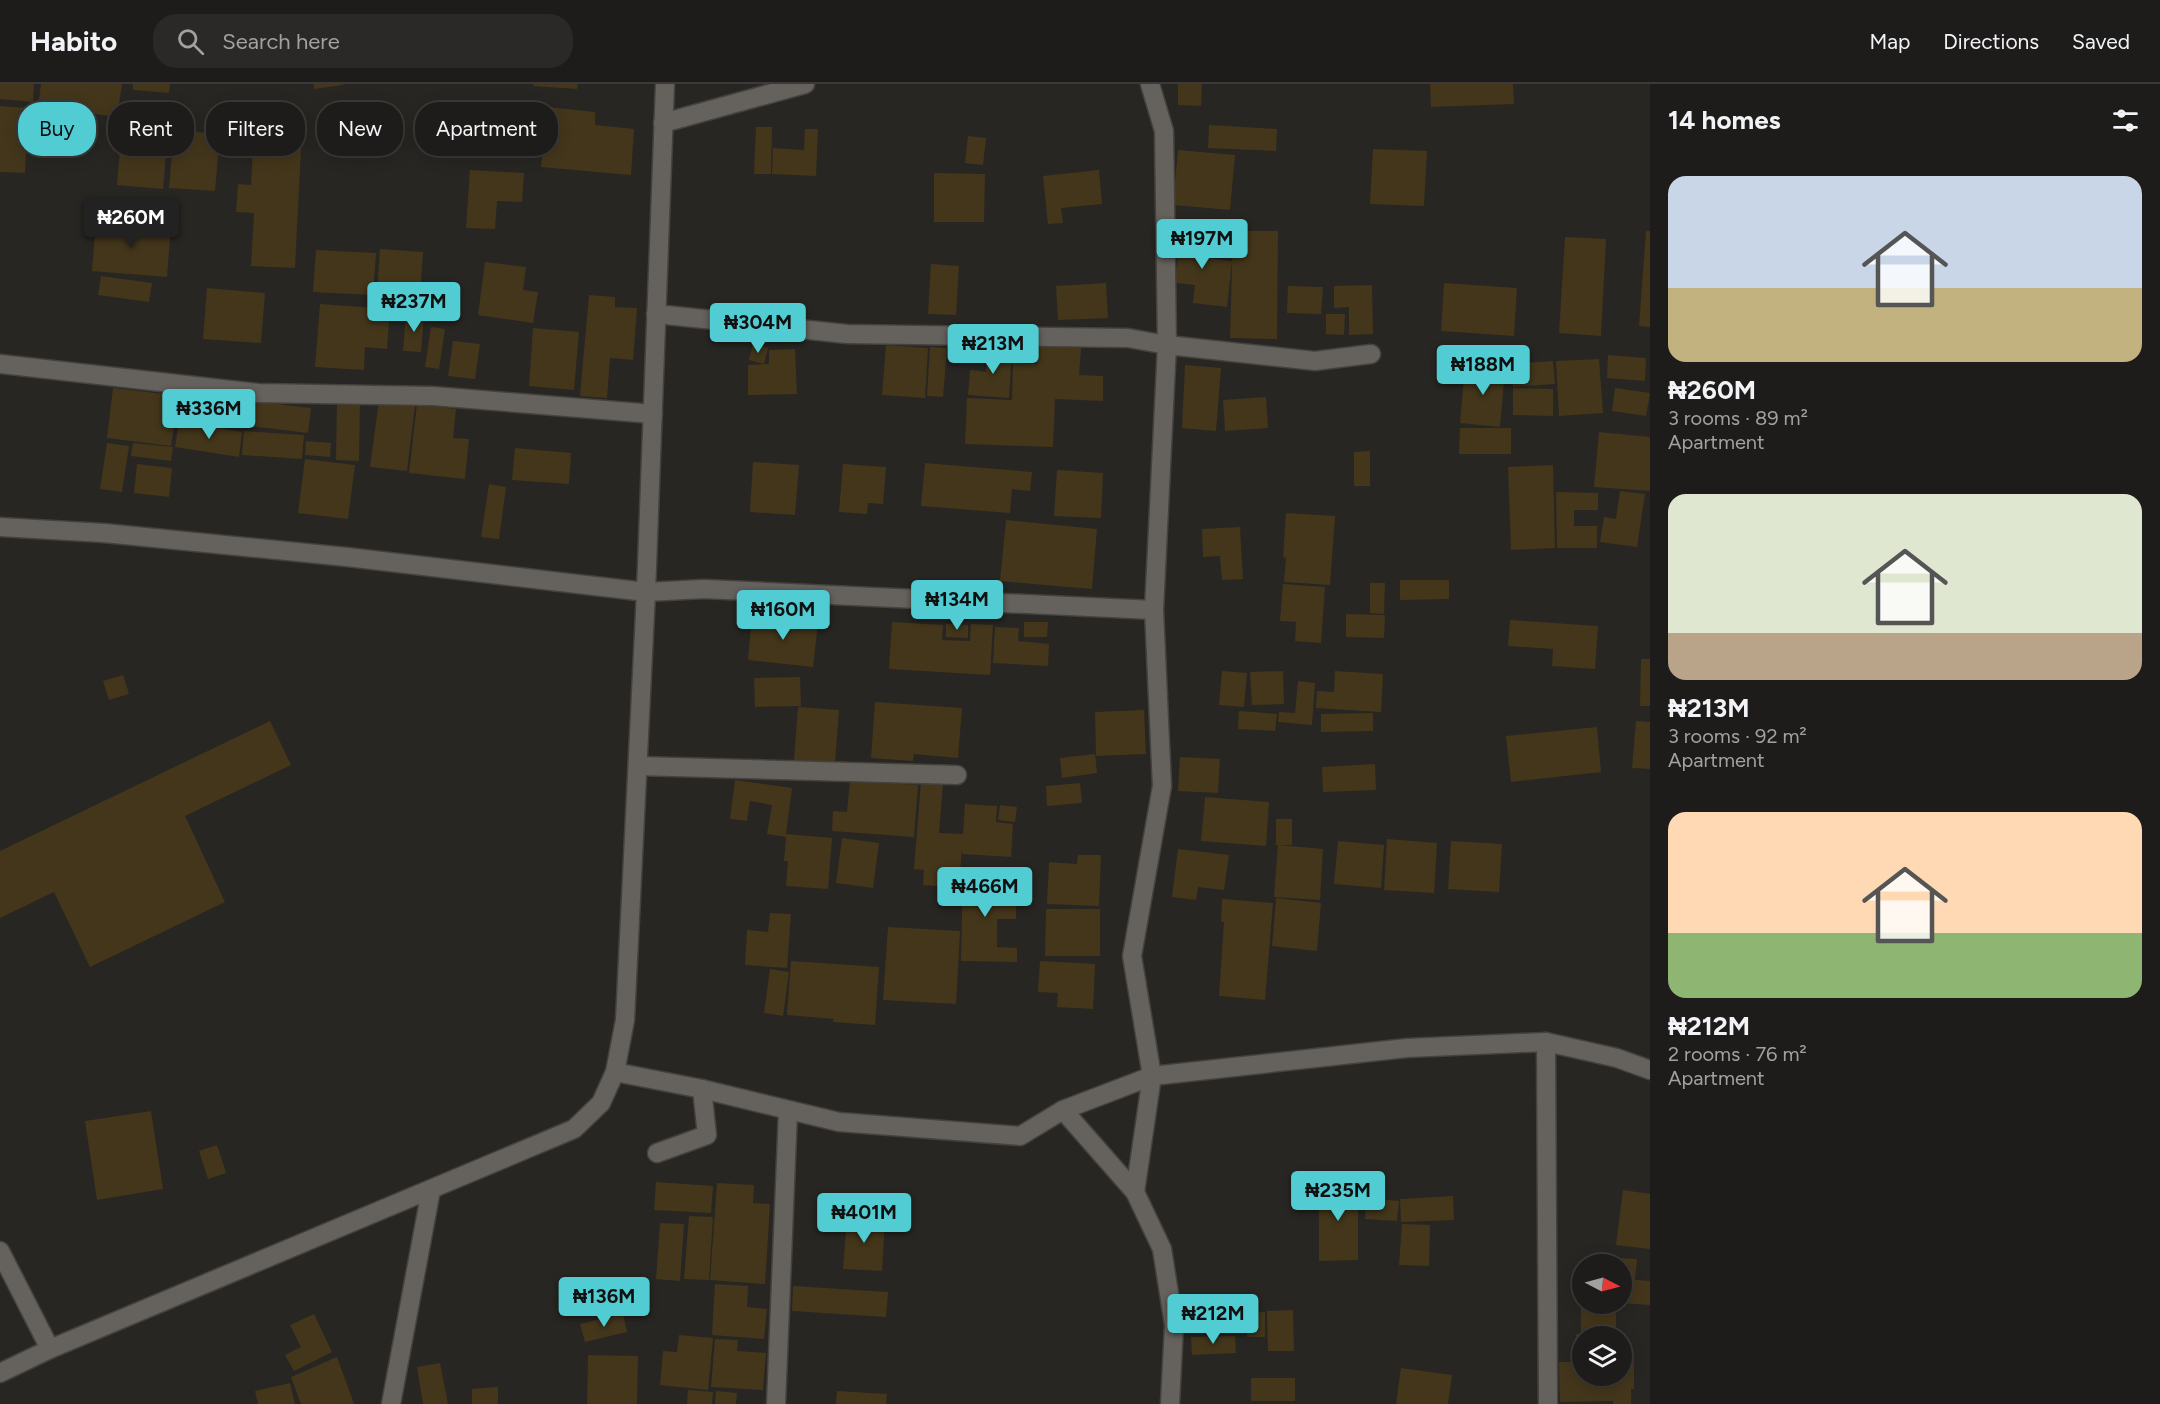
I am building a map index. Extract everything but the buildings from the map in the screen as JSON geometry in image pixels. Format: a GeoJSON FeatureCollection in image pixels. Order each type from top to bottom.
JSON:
{"type":"FeatureCollection","features":[{"type":"Feature","properties":{"kind":"street"},"geometry":{"type":"LineString","coordinates":[[0,1372],[574,1129],[601,1103],[615,1072],[625,1020],[646,592],[665,84]]}},
{"type":"Feature","properties":{"kind":"street"},"geometry":{"type":"LineString","coordinates":[[663,123],[805,84]]}},
{"type":"Feature","properties":{"kind":"street"},"geometry":{"type":"LineString","coordinates":[[1135,1192],[1152,1076],[1132,956],[1162,786],[1154,610],[1167,345],[1164,131],[1150,84]]}},
{"type":"Feature","properties":{"kind":"street"},"geometry":{"type":"LineString","coordinates":[[656,314],[847,334],[1128,338],[1167,345],[1315,361],[1371,354]]}},
{"type":"Feature","properties":{"kind":"street"},"geometry":{"type":"LineString","coordinates":[[0,364],[258,393],[433,396],[653,414]]}},
{"type":"Feature","properties":{"kind":"street"},"geometry":{"type":"LineString","coordinates":[[0,527],[104,532],[347,557],[646,592],[704,590],[1154,610]]}},
{"type":"Feature","properties":{"kind":"street"},"geometry":{"type":"LineString","coordinates":[[638,766],[957,775]]}},
{"type":"Feature","properties":{"kind":"street"},"geometry":{"type":"LineString","coordinates":[[615,1072],[702,1089],[839,1122],[1020,1136],[1063,1110],[1152,1076],[1407,1048],[1546,1042],[1617,1058],[1650,1070]]}},
{"type":"Feature","properties":{"kind":"street"},"geometry":{"type":"LineString","coordinates":[[1546,1042],[1548,1404]]}},
{"type":"Feature","properties":{"kind":"street"},"geometry":{"type":"LineString","coordinates":[[657,1153],[707,1136],[702,1089]]}},
{"type":"Feature","properties":{"kind":"street"},"geometry":{"type":"LineString","coordinates":[[1063,1110],[1135,1192],[1162,1249],[1174,1325],[1170,1404]]}},
{"type":"Feature","properties":{"kind":"street"},"geometry":{"type":"LineString","coordinates":[[776,1404],[788,1111]]}},
{"type":"Feature","properties":{"kind":"street"},"geometry":{"type":"LineString","coordinates":[[391,1404],[431,1190]]}},
{"type":"Feature","properties":{"kind":"street"},"geometry":{"type":"LineString","coordinates":[[0,1251],[50,1349]]}}]}
